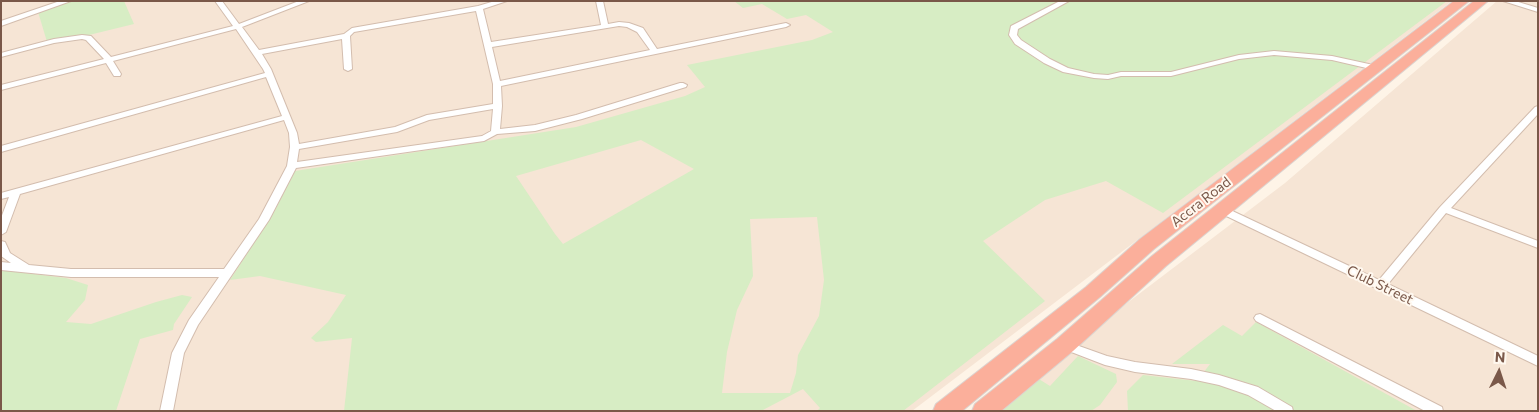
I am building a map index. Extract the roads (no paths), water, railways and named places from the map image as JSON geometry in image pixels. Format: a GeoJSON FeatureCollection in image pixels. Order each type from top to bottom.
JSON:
{"type":"FeatureCollection","features":[{"type":"Feature","properties":{"kind":"highway","name":"Accra Road"},"geometry":{"type":"LineString","coordinates":[[945,411],[1093,292],[1154,238],[1463,1]]}},
{"type":"Feature","properties":{"kind":"highway","name":"Accra Road"},"geometry":{"type":"LineString","coordinates":[[984,411],[1065,344],[1159,261],[1482,1]]}},
{"type":"Feature","properties":{"kind":"street"},"geometry":{"type":"LineString","coordinates":[[1,24],[68,1]]}},
{"type":"Feature","properties":{"kind":"street"},"geometry":{"type":"LineString","coordinates":[[166,411],[178,353],[193,323],[264,220],[292,166],[295,148],[293,133],[270,74],[257,53],[236,28],[218,1]]}},
{"type":"Feature","properties":{"kind":"street"},"geometry":{"type":"LineString","coordinates":[[1,88],[236,28],[306,1]]}},
{"type":"Feature","properties":{"kind":"street"},"geometry":{"type":"LineString","coordinates":[[257,53],[346,36],[352,30],[363,27],[479,8],[504,1]]}},
{"type":"Feature","properties":{"kind":"street"},"geometry":{"type":"LineString","coordinates":[[599,1],[605,26]]}},
{"type":"Feature","properties":{"kind":"street"},"geometry":{"type":"LineString","coordinates":[[1066,1],[1014,28],[1013,35],[1018,42],[1047,61],[1066,70],[1108,77],[1121,74],[1171,74],[1239,58],[1274,53],[1332,58],[1375,68]]}},
{"type":"Feature","properties":{"kind":"street"},"geometry":{"type":"LineString","coordinates":[[1506,1],[1538,10]]}},
{"type":"Feature","properties":{"kind":"street"},"geometry":{"type":"LineString","coordinates":[[479,8],[497,84],[498,106],[495,132]]}},
{"type":"Feature","properties":{"kind":"street"},"geometry":{"type":"LineString","coordinates":[[489,45],[619,24],[640,30],[654,51]]}},
{"type":"Feature","properties":{"kind":"street"},"geometry":{"type":"LineString","coordinates":[[497,84],[786,25]]}},
{"type":"Feature","properties":{"kind":"street"},"geometry":{"type":"LineString","coordinates":[[346,36],[348,69]]}},
{"type":"Feature","properties":{"kind":"street"},"geometry":{"type":"LineString","coordinates":[[1,55],[82,37],[88,38],[110,60],[117,74]]}},
{"type":"Feature","properties":{"kind":"street"},"geometry":{"type":"LineString","coordinates":[[1,149],[270,74]]}},
{"type":"Feature","properties":{"kind":"street"},"geometry":{"type":"LineString","coordinates":[[292,166],[484,138],[495,132],[535,128],[683,85]]}},
{"type":"Feature","properties":{"kind":"street"},"geometry":{"type":"LineString","coordinates":[[295,148],[397,129],[427,118],[498,106]]}},
{"type":"Feature","properties":{"kind":"street"},"geometry":{"type":"LineString","coordinates":[[1381,286],[1444,209],[1538,109]]}},
{"type":"Feature","properties":{"kind":"street"},"geometry":{"type":"LineString","coordinates":[[1,196],[286,117]]}},
{"type":"Feature","properties":{"kind":"street"},"geometry":{"type":"LineString","coordinates":[[1,232],[16,192]]}},
{"type":"Feature","properties":{"kind":"street"},"geometry":{"type":"LineString","coordinates":[[1444,209],[1538,245]]}},
{"type":"Feature","properties":{"kind":"street","name":"Club Street"},"geometry":{"type":"LineString","coordinates":[[1222,210],[1538,361]]}},
{"type":"Feature","properties":{"kind":"street"},"geometry":{"type":"LineString","coordinates":[[1,244],[6,255],[26,268]]}},
{"type":"Feature","properties":{"kind":"street"},"geometry":{"type":"LineString","coordinates":[[1,266],[71,273],[226,273]]}},
{"type":"Feature","properties":{"kind":"street"},"geometry":{"type":"LineString","coordinates":[[1260,318],[1437,411]]}},
{"type":"Feature","properties":{"kind":"street"},"geometry":{"type":"LineString","coordinates":[[1065,344],[1105,360],[1135,367],[1192,374],[1219,380],[1253,391],[1287,411]]}}]}
